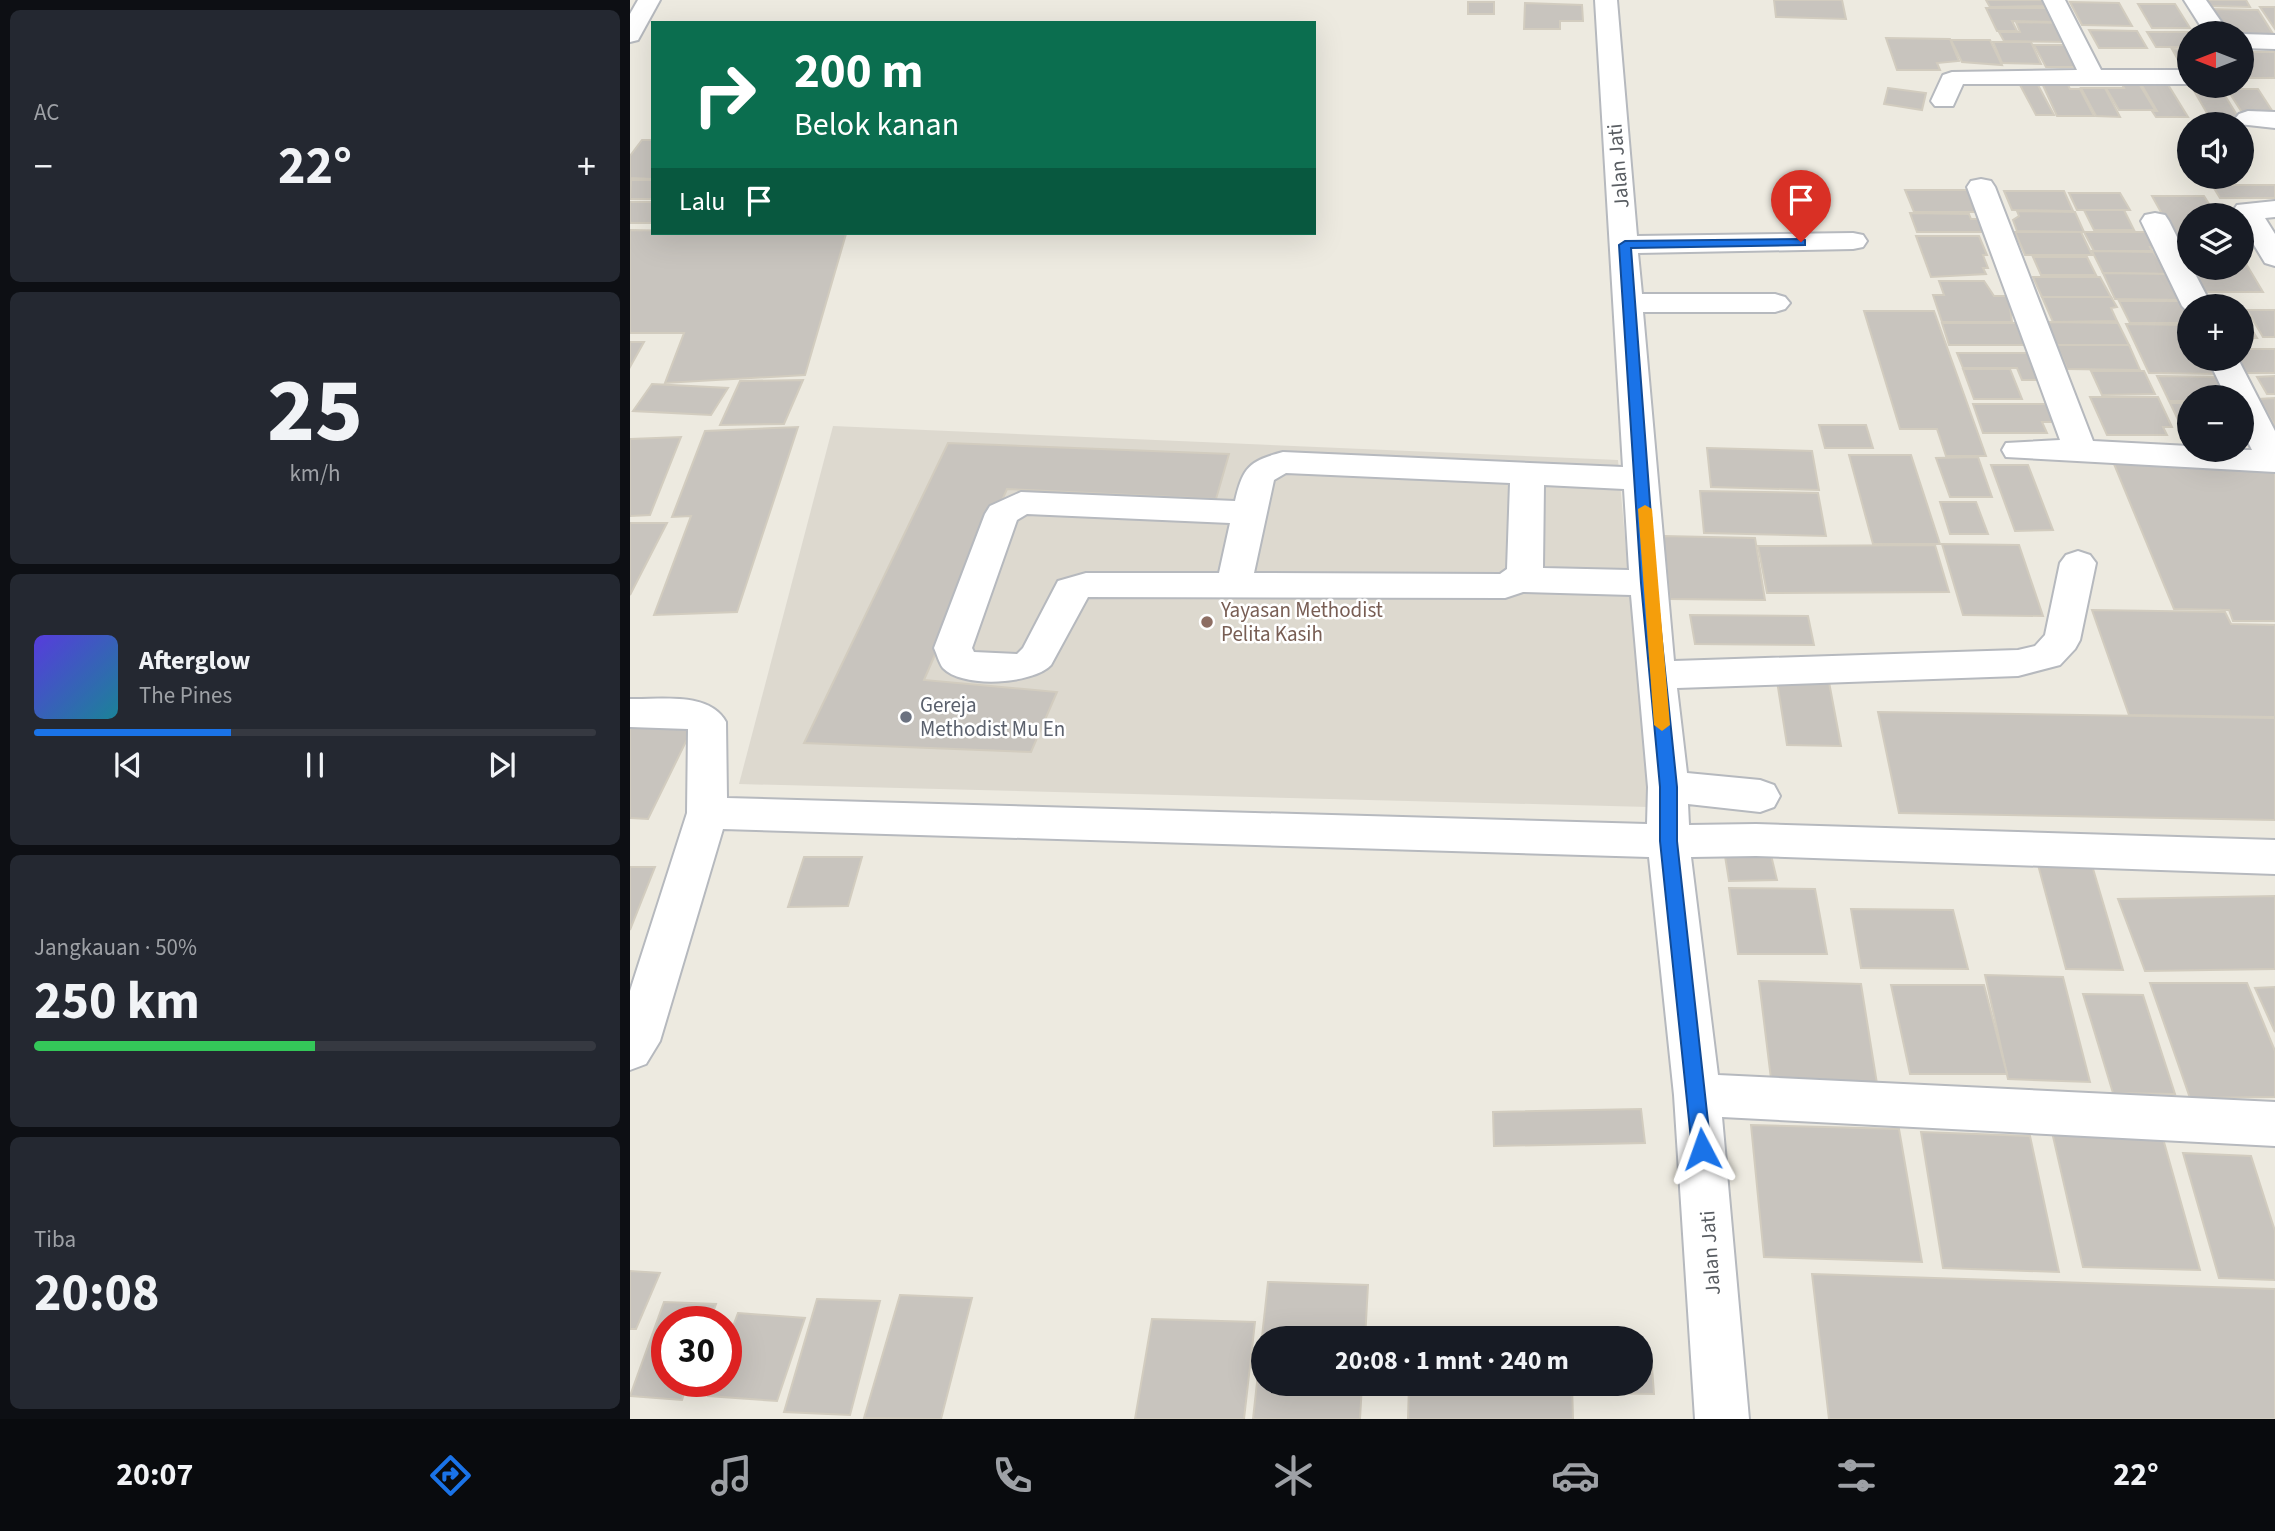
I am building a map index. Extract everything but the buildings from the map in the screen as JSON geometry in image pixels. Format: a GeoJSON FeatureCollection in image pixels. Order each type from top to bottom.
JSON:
{"type":"FeatureCollection","features":[{"type":"Feature","properties":{"kind":"street"},"geometry":{"type":"LineString","coordinates":[[630,35],[649,0]]}},
{"type":"Feature","properties":{"kind":"street","name":"Jalan Jati"},"geometry":{"type":"LineString","coordinates":[[1605,0],[1643,479],[1648,583],[1668,787],[1668,841],[1698,1096],[1722,1419]]}},
{"type":"Feature","properties":{"kind":"street"},"geometry":{"type":"LineString","coordinates":[[2054,0],[2092,76]]}},
{"type":"Feature","properties":{"kind":"street"},"geometry":{"type":"LineString","coordinates":[[2195,0],[2209,21]]}},
{"type":"Feature","properties":{"kind":"street"},"geometry":{"type":"LineString","coordinates":[[2254,41],[2275,42]]}},
{"type":"Feature","properties":{"kind":"street"},"geometry":{"type":"LineString","coordinates":[[1944,101],[1952,80],[1961,77],[2177,77]]}},
{"type":"Feature","properties":{"kind":"street"},"geometry":{"type":"LineString","coordinates":[[2254,119],[2275,120]]}},
{"type":"Feature","properties":{"kind":"street"},"geometry":{"type":"LineString","coordinates":[[1981,187],[2080,450]]}},
{"type":"Feature","properties":{"kind":"street"},"geometry":{"type":"LineString","coordinates":[[2275,209],[2247,211],[2275,257]]}},
{"type":"Feature","properties":{"kind":"street"},"geometry":{"type":"LineString","coordinates":[[2155,221],[2191,294]]}},
{"type":"Feature","properties":{"kind":"street"},"geometry":{"type":"LineString","coordinates":[[1625,245],[1853,242]]}},
{"type":"Feature","properties":{"kind":"street"},"geometry":{"type":"LineString","coordinates":[[1629,303],[1775,303]]}},
{"type":"Feature","properties":{"kind":"street"},"geometry":{"type":"LineString","coordinates":[[2229,371],[2275,462]]}},
{"type":"Feature","properties":{"kind":"street"},"geometry":{"type":"LineString","coordinates":[[2018,450],[2080,450],[2275,462]]}},
{"type":"Feature","properties":{"kind":"street"},"geometry":{"type":"LineString","coordinates":[[1234,584],[1252,513],[1258,476],[1266,468],[1283,462],[1643,479]]}},
{"type":"Feature","properties":{"kind":"street"},"geometry":{"type":"LineString","coordinates":[[1518,580],[1525,570],[1527,473]]}},
{"type":"Feature","properties":{"kind":"street"},"geometry":{"type":"LineString","coordinates":[[1252,513],[1021,503],[1002,514],[953,648],[957,659],[967,665],[1016,668],[1029,665],[1038,656],[1071,590],[1086,584],[1505,586],[1518,580],[1648,583]]}},
{"type":"Feature","properties":{"kind":"street"},"geometry":{"type":"LineString","coordinates":[[1657,676],[2018,663],[2047,656],[2062,640],[2078,563]]}},
{"type":"Feature","properties":{"kind":"street"},"geometry":{"type":"LineString","coordinates":[[630,713],[695,715],[708,722],[707,813],[637,1041],[630,1050]]}},
{"type":"Feature","properties":{"kind":"street"},"geometry":{"type":"LineString","coordinates":[[1668,787],[1760,796]]}},
{"type":"Feature","properties":{"kind":"street"},"geometry":{"type":"LineString","coordinates":[[707,813],[1668,841],[1756,839],[2275,857]]}},
{"type":"Feature","properties":{"kind":"street"},"geometry":{"type":"LineString","coordinates":[[1698,1096],[2275,1124]]}},
{"type":"Feature","properties":{"kind":"shaded area","name":"Yayasan Methodist Pelita Kasih"},"geometry":{"type":"Polygon","coordinates":[[[833,426],[1618,460],[1649,807],[739,784],[833,426]]]}},
{"type":"Feature","properties":{"kind":"slow traffic"},"geometry":{"type":"LineString","coordinates":[[1645,509],[1648,583],[1662,725]]}},
{"type":"Feature","properties":{"kind":"place","name":"Yayasan Methodist Pelita Kasih"},"geometry":{"type":"Point","coordinates":[1207,622]}},
{"type":"Feature","properties":{"kind":"place","name":"Gereja Methodist Mu En"},"geometry":{"type":"Point","coordinates":[906,717]}},
{"type":"Feature","properties":{"kind":"route"},"geometry":{"type":"LineString","coordinates":[[1702,1149],[1668,841],[1668,787],[1648,583],[1625,245],[1801,242]]}}]}
